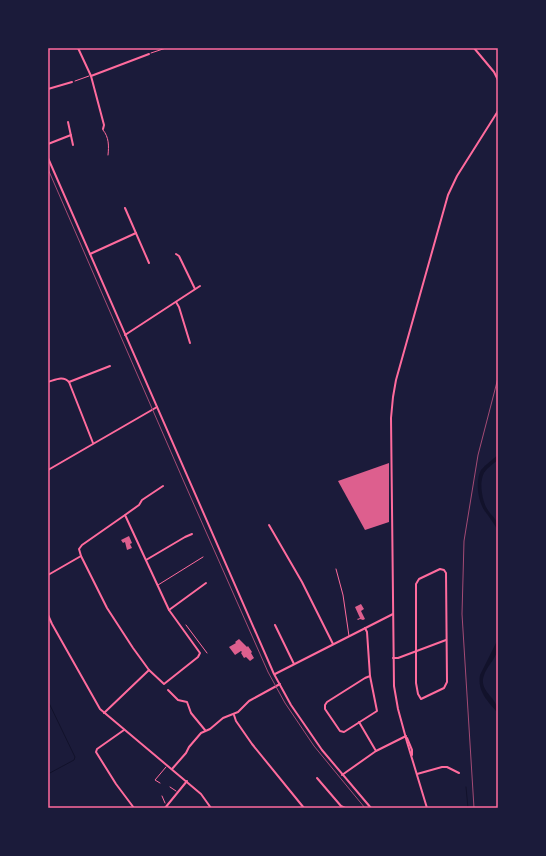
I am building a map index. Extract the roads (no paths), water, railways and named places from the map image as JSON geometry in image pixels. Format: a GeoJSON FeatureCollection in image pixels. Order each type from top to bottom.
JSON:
{"type":"FeatureCollection","features":[{"type":"Feature","properties":{"kind":"street"},"geometry":{"type":"LineString","coordinates":[[78,48],[91,76],[104,125],[103,129]]}},
{"type":"Feature","properties":{"kind":"street"},"geometry":{"type":"LineString","coordinates":[[474,48],[494,72],[498,80]]}},
{"type":"Feature","properties":{"kind":"street"},"geometry":{"type":"LineString","coordinates":[[91,76],[149,54]]}},
{"type":"Feature","properties":{"kind":"street"},"geometry":{"type":"LineString","coordinates":[[48,89],[72,82]]}},
{"type":"Feature","properties":{"kind":"street"},"geometry":{"type":"LineString","coordinates":[[427,808],[409,750],[396,697],[393,658],[391,418],[394,388],[448,195],[457,176],[498,111]]}},
{"type":"Feature","properties":{"kind":"street"},"geometry":{"type":"LineString","coordinates":[[68,122],[73,145]]}},
{"type":"Feature","properties":{"kind":"street"},"geometry":{"type":"LineString","coordinates":[[48,144],[71,135]]}},
{"type":"Feature","properties":{"kind":"street"},"geometry":{"type":"LineString","coordinates":[[48,158],[274,674],[307,729],[342,775],[370,808]]}},
{"type":"Feature","properties":{"kind":"street"},"geometry":{"type":"LineString","coordinates":[[125,208],[149,263]]}},
{"type":"Feature","properties":{"kind":"street"},"geometry":{"type":"LineString","coordinates":[[90,254],[136,233]]}},
{"type":"Feature","properties":{"kind":"street"},"geometry":{"type":"LineString","coordinates":[[176,254],[179,256],[195,289]]}},
{"type":"Feature","properties":{"kind":"street"},"geometry":{"type":"LineString","coordinates":[[125,335],[200,286]]}},
{"type":"Feature","properties":{"kind":"street"},"geometry":{"type":"LineString","coordinates":[[176,302],[179,307],[190,343]]}},
{"type":"Feature","properties":{"kind":"street"},"geometry":{"type":"LineString","coordinates":[[68,382],[110,366]]}},
{"type":"Feature","properties":{"kind":"street"},"geometry":{"type":"LineString","coordinates":[[48,382],[65,378],[68,382],[93,443]]}},
{"type":"Feature","properties":{"kind":"street"},"geometry":{"type":"LineString","coordinates":[[48,470],[157,407]]}},
{"type":"Feature","properties":{"kind":"street"},"geometry":{"type":"LineString","coordinates":[[125,515],[169,610],[199,651],[200,655],[164,684],[149,670],[108,608],[81,556],[80,550],[82,545],[139,505],[142,500],[163,486]]}},
{"type":"Feature","properties":{"kind":"street"},"geometry":{"type":"LineString","coordinates":[[269,525],[302,582],[333,644]]}},
{"type":"Feature","properties":{"kind":"street"},"geometry":{"type":"LineString","coordinates":[[146,560],[192,534]]}},
{"type":"Feature","properties":{"kind":"street"},"geometry":{"type":"LineString","coordinates":[[48,575],[81,556]]}},
{"type":"Feature","properties":{"kind":"street"},"geometry":{"type":"LineString","coordinates":[[440,568],[446,573],[447,682],[444,688],[421,699],[416,688],[416,651],[416,584],[419,579],[440,568]]}},
{"type":"Feature","properties":{"kind":"street"},"geometry":{"type":"LineString","coordinates":[[169,610],[206,583]]}},
{"type":"Feature","properties":{"kind":"street"},"geometry":{"type":"LineString","coordinates":[[274,674],[393,614]]}},
{"type":"Feature","properties":{"kind":"street"},"geometry":{"type":"LineString","coordinates":[[48,615],[100,710],[201,794],[211,808]]}},
{"type":"Feature","properties":{"kind":"street"},"geometry":{"type":"LineString","coordinates":[[275,625],[294,664]]}},
{"type":"Feature","properties":{"kind":"street"},"geometry":{"type":"LineString","coordinates":[[365,628],[367,632],[370,676],[377,711],[344,732],[340,731],[325,705],[339,694],[370,676]]}},
{"type":"Feature","properties":{"kind":"street"},"geometry":{"type":"LineString","coordinates":[[393,658],[398,658],[446,640]]}},
{"type":"Feature","properties":{"kind":"street"},"geometry":{"type":"LineString","coordinates":[[104,714],[149,670]]}},
{"type":"Feature","properties":{"kind":"street"},"geometry":{"type":"LineString","coordinates":[[172,769],[186,753],[189,747],[205,730],[210,729],[223,718],[234,715],[249,701],[280,684]]}},
{"type":"Feature","properties":{"kind":"street"},"geometry":{"type":"LineString","coordinates":[[168,690],[178,700],[187,702],[191,714],[205,730]]}},
{"type":"Feature","properties":{"kind":"street"},"geometry":{"type":"LineString","coordinates":[[234,715],[236,721],[252,744],[304,808]]}},
{"type":"Feature","properties":{"kind":"street"},"geometry":{"type":"LineString","coordinates":[[359,722],[376,751]]}},
{"type":"Feature","properties":{"kind":"street"},"geometry":{"type":"LineString","coordinates":[[124,730],[97,749],[96,752],[116,784],[134,808]]}},
{"type":"Feature","properties":{"kind":"street"},"geometry":{"type":"LineString","coordinates":[[342,775],[376,751],[406,736]]}},
{"type":"Feature","properties":{"kind":"street"},"geometry":{"type":"LineString","coordinates":[[417,774],[442,767],[447,767],[459,773]]}},
{"type":"Feature","properties":{"kind":"street"},"geometry":{"type":"LineString","coordinates":[[317,778],[341,806],[345,808]]}},
{"type":"Feature","properties":{"kind":"street"},"geometry":{"type":"LineString","coordinates":[[165,808],[187,782]]}},
{"type":"Feature","properties":{"kind":"lane"},"geometry":{"type":"LineString","coordinates":[[103,129],[106,133],[109,145],[108,155]]}},
{"type":"Feature","properties":{"kind":"lane"},"geometry":{"type":"LineString","coordinates":[[158,585],[203,557]]}},
{"type":"Feature","properties":{"kind":"lane"},"geometry":{"type":"LineString","coordinates":[[336,569],[343,595],[349,636]]}},
{"type":"Feature","properties":{"kind":"waterway"},"geometry":{"type":"LineString","coordinates":[[48,701],[75,757],[74,760],[48,774]]}},
{"type":"Feature","properties":{"kind":"waterway"},"geometry":{"type":"LineString","coordinates":[[466,787],[468,808]]}},
{"type":"Feature","properties":{"kind":"railway"},"geometry":{"type":"LineString","coordinates":[[48,169],[268,672],[285,703],[314,746],[365,808]]}},
{"type":"Feature","properties":{"kind":"railway"},"geometry":{"type":"LineString","coordinates":[[474,808],[462,614],[464,541],[478,455],[498,378]]}}]}
